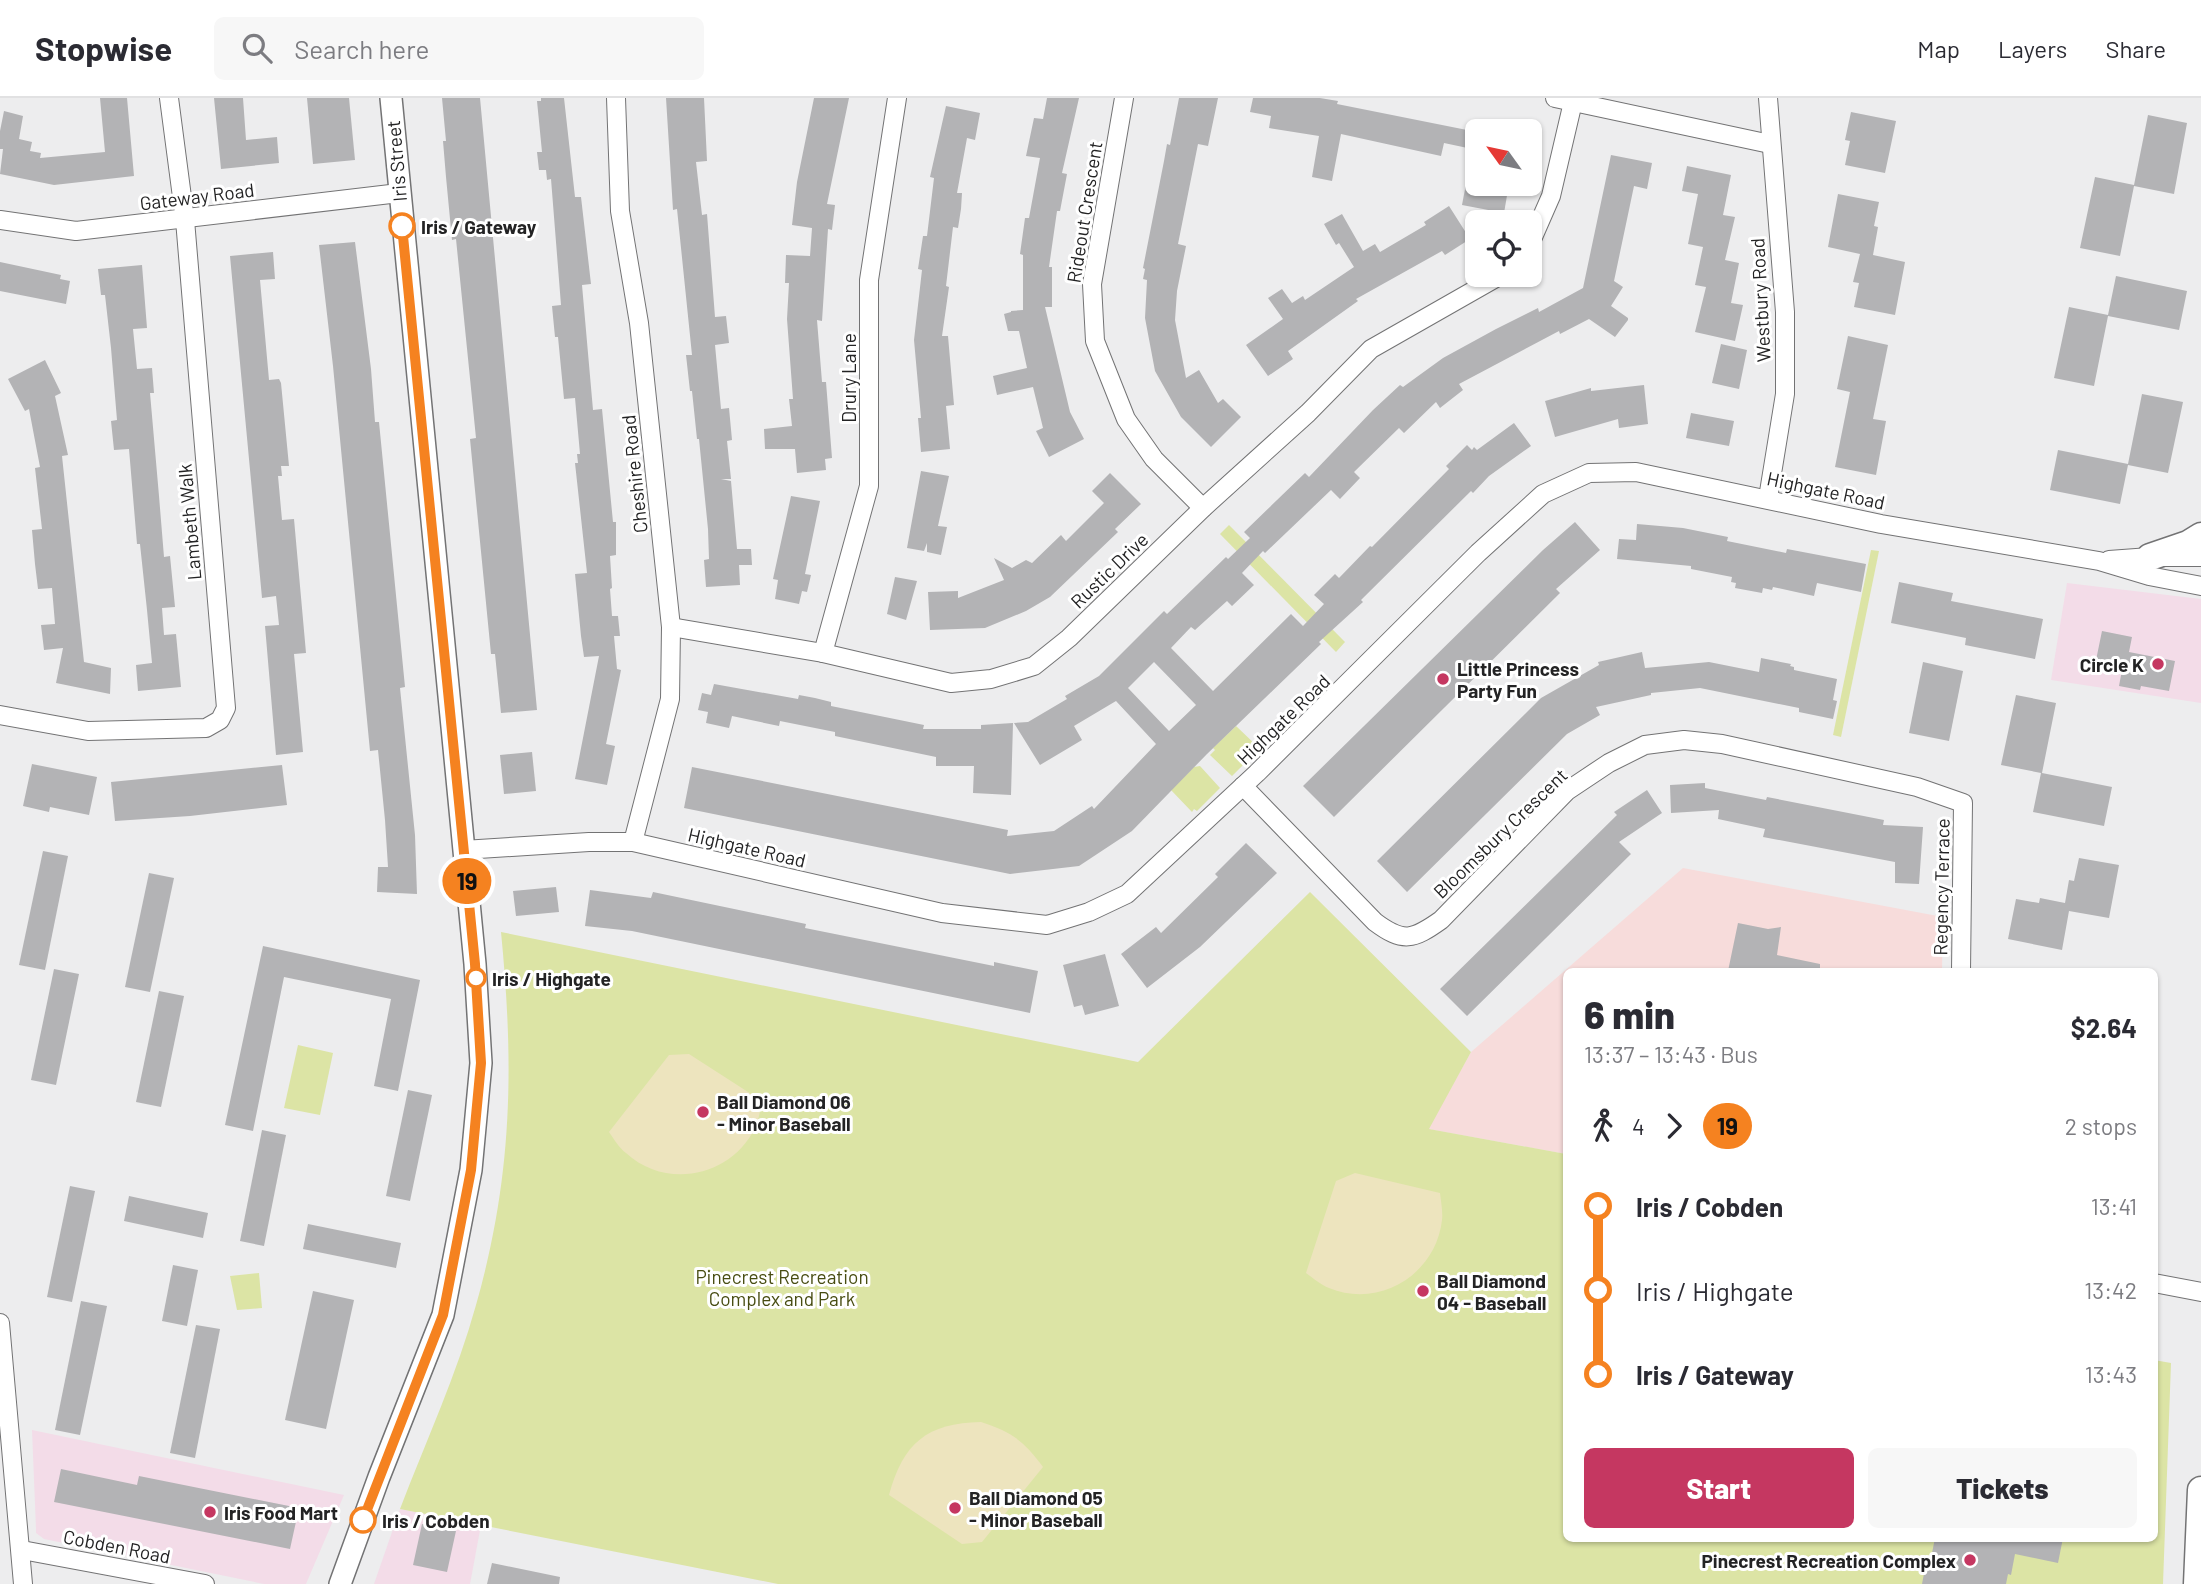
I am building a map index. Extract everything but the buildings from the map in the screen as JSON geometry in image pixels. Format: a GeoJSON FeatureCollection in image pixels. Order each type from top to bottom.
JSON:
{"type":"FeatureCollection","features":[{"type":"Feature","properties":{"kind":"main road"},"geometry":{"type":"LineString","coordinates":[[2150,556],[2188,544],[2201,536]]}},
{"type":"Feature","properties":{"kind":"main road"},"geometry":{"type":"LineString","coordinates":[[2196,1584],[2201,1490]]}},
{"type":"Feature","properties":{"kind":"street","name":"Lambeth Walk"},"geometry":{"type":"LineString","coordinates":[[0,715],[88,731],[206,728],[220,720],[226,708],[185,220],[169,98]]}},
{"type":"Feature","properties":{"kind":"street","name":"Iris Street"},"geometry":{"type":"LineString","coordinates":[[340,1584],[379,1476],[443,1315],[471,1170],[481,1063],[475,964],[391,98]]}},
{"type":"Feature","properties":{"kind":"street","name":"Cheshire Road"},"geometry":{"type":"LineString","coordinates":[[616,98],[620,211],[639,323],[671,626],[670,699],[633,842]]}},
{"type":"Feature","properties":{"kind":"street","name":"Drury Lane"},"geometry":{"type":"LineString","coordinates":[[823,653],[869,485],[869,280],[897,98]]}},
{"type":"Feature","properties":{"kind":"street","name":"Rideout Crescent"},"geometry":{"type":"LineString","coordinates":[[1124,98],[1092,284],[1095,341],[1126,419],[1154,458],[1203,508]]}},
{"type":"Feature","properties":{"kind":"street"},"geometry":{"type":"LineString","coordinates":[[1555,98],[1770,144]]}},
{"type":"Feature","properties":{"kind":"street","name":"Westbury Road"},"geometry":{"type":"LineString","coordinates":[[1768,98],[1785,312],[1785,394],[1768,498]]}},
{"type":"Feature","properties":{"kind":"street"},"geometry":{"type":"LineString","coordinates":[[1542,217],[1551,196],[1573,102]]}},
{"type":"Feature","properties":{"kind":"street","name":"Gateway Road"},"geometry":{"type":"LineString","coordinates":[[0,220],[76,231],[399,193]]}},
{"type":"Feature","properties":{"kind":"street","name":"Rustic Drive"},"geometry":{"type":"LineString","coordinates":[[671,626],[823,653],[951,683],[991,679],[1034,666],[1069,638],[1203,508],[1308,413],[1371,349],[1480,287]]}},
{"type":"Feature","properties":{"kind":"street","name":"Highgate Road"},"geometry":{"type":"LineString","coordinates":[[463,850],[633,842],[942,914],[1047,925],[1089,912],[1127,894],[1244,786],[1478,554],[1543,494],[1590,473],[1636,472],[1881,524],[2099,561],[2149,576],[2201,586]]}},
{"type":"Feature","properties":{"kind":"street","name":"Highgate Road"},"geometry":{"type":"LineString","coordinates":[[2099,561],[2150,556],[2201,557]]}},
{"type":"Feature","properties":{"kind":"street","name":"Bloomsbury Crescent"},"geometry":{"type":"LineString","coordinates":[[1244,786],[1375,922],[1390,933],[1408,939],[1425,932],[1441,920],[1567,791],[1645,745],[1684,740],[1722,744],[1917,787],[1963,803]]}},
{"type":"Feature","properties":{"kind":"street","name":"Regency Terrace"},"geometry":{"type":"LineString","coordinates":[[1961,968],[1963,803]]}},
{"type":"Feature","properties":{"kind":"street"},"geometry":{"type":"LineString","coordinates":[[2158,1284],[2201,1292]]}},
{"type":"Feature","properties":{"kind":"street"},"geometry":{"type":"LineString","coordinates":[[0,1323],[23,1584]]}},
{"type":"Feature","properties":{"kind":"street","name":"Cobden Road"},"geometry":{"type":"LineString","coordinates":[[22,1550],[205,1584]]}},
{"type":"Feature","properties":{"kind":"shaded area"},"geometry":{"type":"Polygon","coordinates":[[[2067,583],[2201,599],[2201,703],[2051,680],[2067,583]]]}},
{"type":"Feature","properties":{"kind":"shaded area"},"geometry":{"type":"Polygon","coordinates":[[[1683,868],[1943,917],[1942,968],[1568,968],[1683,868]]]}},
{"type":"Feature","properties":{"kind":"shaded area"},"geometry":{"type":"Polygon","coordinates":[[[1563,972],[1563,1153],[1428,1129],[1471,1052],[1563,972]]]}},
{"type":"Feature","properties":{"kind":"shaded area"},"geometry":{"type":"Polygon","coordinates":[[[32,1430],[344,1495],[306,1584],[264,1584],[44,1539],[36,1533],[32,1430]]]}},
{"type":"Feature","properties":{"kind":"shaded area"},"geometry":{"type":"Polygon","coordinates":[[[400,1509],[481,1525],[470,1584],[374,1584],[400,1509]]]}},
{"type":"Feature","properties":{"kind":"green space"},"geometry":{"type":"Polygon","coordinates":[[[1229,525],[1345,642],[1336,652],[1220,534],[1229,525]]]}},
{"type":"Feature","properties":{"kind":"green space"},"geometry":{"type":"Polygon","coordinates":[[[1871,550],[1879,551],[1841,737],[1833,735],[1871,550]]]}},
{"type":"Feature","properties":{"kind":"green space"},"geometry":{"type":"Polygon","coordinates":[[[1236,726],[1258,747],[1232,776],[1210,755],[1215,750],[1213,748],[1236,726]]]}},
{"type":"Feature","properties":{"kind":"green space"},"geometry":{"type":"Polygon","coordinates":[[[1200,766],[1220,788],[1197,811],[1194,809],[1192,812],[1171,790],[1194,767],[1200,766]]]}},
{"type":"Feature","properties":{"kind":"green space","name":"Pinecrest Recreation Complex and Park"},"geometry":{"type":"Polygon","coordinates":[[[1310,892],[1471,1052],[1429,1129],[1563,1153],[1563,1542],[2158,1542],[2158,1361],[2171,1363],[2163,1584],[778,1584],[400,1509],[468,1331],[497,1211],[504,1165],[509,1074],[501,932],[1138,1062],[1310,892]]]}},
{"type":"Feature","properties":{"kind":"green space"},"geometry":{"type":"Polygon","coordinates":[[[298,1045],[333,1053],[320,1115],[284,1108],[298,1045]]]}},
{"type":"Feature","properties":{"kind":"green space"},"geometry":{"type":"Polygon","coordinates":[[[259,1273],[262,1308],[237,1310],[230,1276],[259,1273]]]}},
{"type":"Feature","properties":{"kind":"sand"},"geometry":{"type":"Polygon","coordinates":[[[689,1054],[762,1101],[758,1118],[744,1145],[730,1158],[714,1167],[696,1173],[660,1172],[642,1165],[626,1153],[609,1132],[669,1055],[689,1054]]]}},
{"type":"Feature","properties":{"kind":"sand"},"geometry":{"type":"Polygon","coordinates":[[[1355,1173],[1440,1193],[1442,1207],[1438,1239],[1417,1271],[1386,1290],[1367,1294],[1329,1288],[1306,1273],[1336,1181],[1355,1173]]]}},
{"type":"Feature","properties":{"kind":"sand"},"geometry":{"type":"Polygon","coordinates":[[[981,1422],[1016,1439],[1030,1450],[1043,1467],[982,1542],[962,1544],[889,1495],[902,1462],[920,1439],[946,1427],[981,1422]]]}},
{"type":"Feature","properties":{"kind":"bus line","name":"19"},"geometry":{"type":"LineString","coordinates":[[363,1520],[443,1315],[471,1170],[481,1063],[475,964],[402,226]]}},
{"type":"Feature","properties":{"kind":"place","name":"Iris / Gateway"},"geometry":{"type":"Point","coordinates":[402,226]}},
{"type":"Feature","properties":{"kind":"place","name":"Circle K"},"geometry":{"type":"Point","coordinates":[2158,664]}},
{"type":"Feature","properties":{"kind":"place","name":"Little Princess Party Fun"},"geometry":{"type":"Point","coordinates":[1443,679]}},
{"type":"Feature","properties":{"kind":"place","name":"Iris / Highgate"},"geometry":{"type":"Point","coordinates":[476,978]}},
{"type":"Feature","properties":{"kind":"place","name":"Ball Diamond 06 - Minor Baseball"},"geometry":{"type":"Point","coordinates":[703,1112]}},
{"type":"Feature","properties":{"kind":"place","name":"Ball Diamond 04 - Baseball"},"geometry":{"type":"Point","coordinates":[1423,1291]}},
{"type":"Feature","properties":{"kind":"place","name":"Ball Diamond 05 - Minor Baseball"},"geometry":{"type":"Point","coordinates":[955,1508]}},
{"type":"Feature","properties":{"kind":"place","name":"Iris Food Mart"},"geometry":{"type":"Point","coordinates":[210,1512]}},
{"type":"Feature","properties":{"kind":"place","name":"Iris / Cobden"},"geometry":{"type":"Point","coordinates":[363,1520]}},
{"type":"Feature","properties":{"kind":"place","name":"Pinecrest Recreation Complex"},"geometry":{"type":"Point","coordinates":[1970,1560]}}]}
